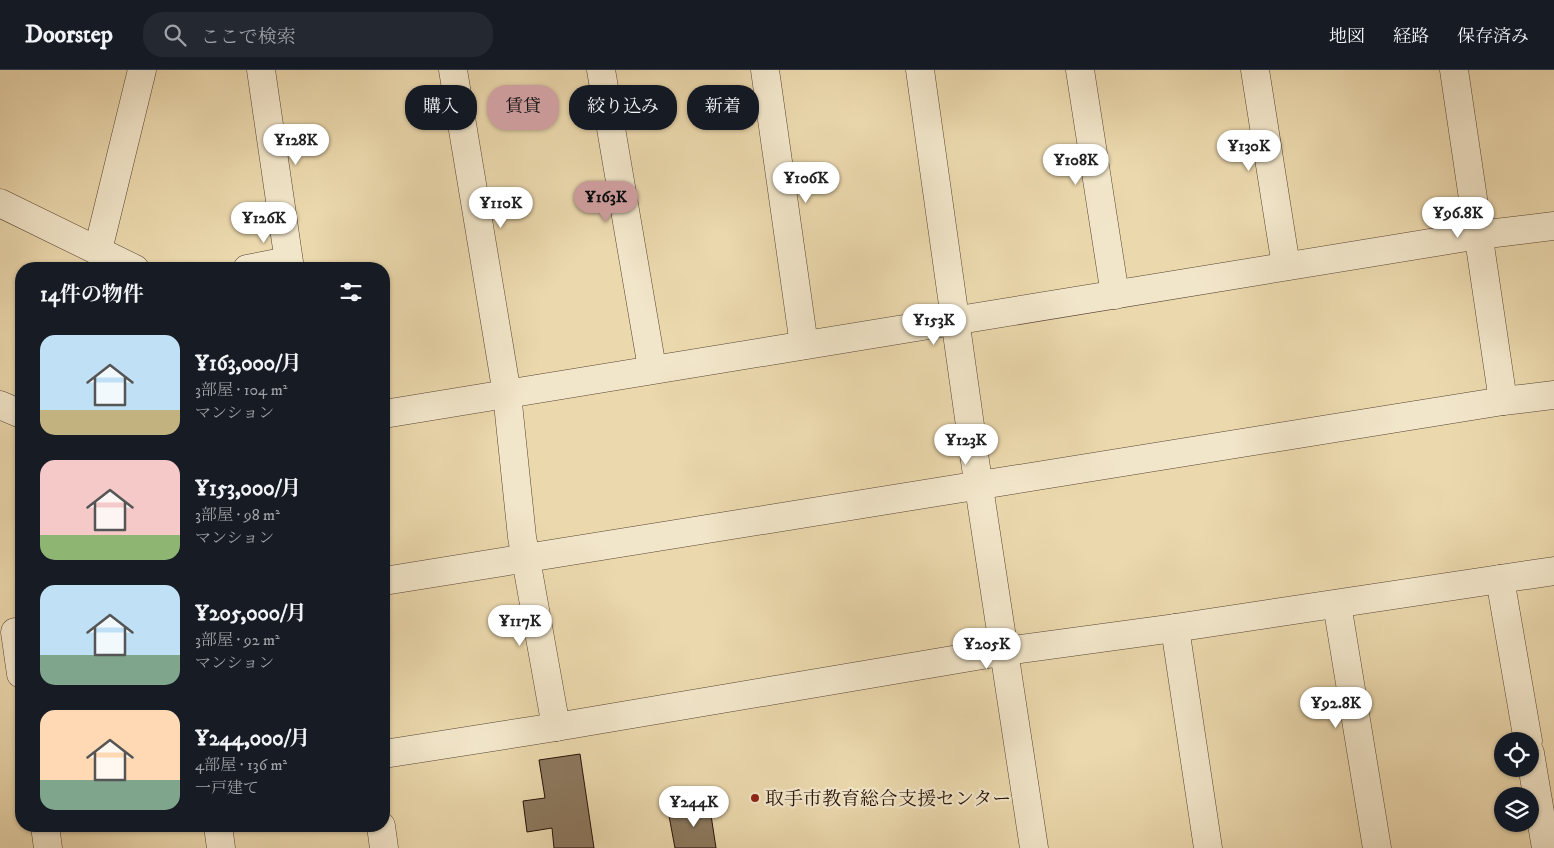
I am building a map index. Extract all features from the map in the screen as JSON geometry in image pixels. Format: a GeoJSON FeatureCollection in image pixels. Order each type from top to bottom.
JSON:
{"type":"FeatureCollection","features":[{"type":"Feature","properties":{"kind":"street"},"geometry":{"type":"LineString","coordinates":[[98,250],[142,70]]}},
{"type":"Feature","properties":{"kind":"street"},"geometry":{"type":"LineString","coordinates":[[261,70],[289,262]]}},
{"type":"Feature","properties":{"kind":"street"},"geometry":{"type":"LineString","coordinates":[[453,70],[507,394],[526,560],[556,727]]}},
{"type":"Feature","properties":{"kind":"street"},"geometry":{"type":"LineString","coordinates":[[602,70],[652,368]]}},
{"type":"Feature","properties":{"kind":"street"},"geometry":{"type":"LineString","coordinates":[[765,70],[804,344]]}},
{"type":"Feature","properties":{"kind":"street"},"geometry":{"type":"LineString","coordinates":[[920,70],[979,485],[1006,650],[1034,848]]}},
{"type":"Feature","properties":{"kind":"street"},"geometry":{"type":"LineString","coordinates":[[1080,70],[1115,295]]}},
{"type":"Feature","properties":{"kind":"street"},"geometry":{"type":"LineString","coordinates":[[1255,70],[1286,266]]}},
{"type":"Feature","properties":{"kind":"street"},"geometry":{"type":"LineString","coordinates":[[1454,70],[1503,402]]}},
{"type":"Feature","properties":{"kind":"street"},"geometry":{"type":"LineString","coordinates":[[0,203],[121,262]]}},
{"type":"Feature","properties":{"kind":"street"},"geometry":{"type":"LineString","coordinates":[[390,413],[652,368],[955,321],[1286,266],[1479,235],[1554,226]]}},
{"type":"Feature","properties":{"kind":"street"},"geometry":{"type":"LineString","coordinates":[[390,580],[1554,395]]}},
{"type":"Feature","properties":{"kind":"street"},"geometry":{"type":"LineString","coordinates":[[0,405],[15,411]]}},
{"type":"Feature","properties":{"kind":"street"},"geometry":{"type":"LineString","coordinates":[[390,753],[556,727],[1006,650],[1174,628],[1554,571]]}},
{"type":"Feature","properties":{"kind":"street"},"geometry":{"type":"LineString","coordinates":[[1500,579],[1526,732]]}},
{"type":"Feature","properties":{"kind":"street"},"geometry":{"type":"LineString","coordinates":[[1337,604],[1377,848]]}},
{"type":"Feature","properties":{"kind":"street"},"geometry":{"type":"LineString","coordinates":[[1174,628],[1208,848]]}},
{"type":"Feature","properties":{"kind":"street"},"geometry":{"type":"LineString","coordinates":[[12,630],[15,645]]}},
{"type":"Feature","properties":{"kind":"street"},"geometry":{"type":"LineString","coordinates":[[1534,777],[1546,848]]}},
{"type":"Feature","properties":{"kind":"street"},"geometry":{"type":"LineString","coordinates":[[45,832],[48,848]]}},
{"type":"Feature","properties":{"kind":"street"},"geometry":{"type":"LineString","coordinates":[[219,832],[221,848]]}},
{"type":"Feature","properties":{"kind":"street"},"geometry":{"type":"LineString","coordinates":[[382,832],[384,848]]}},
{"type":"Feature","properties":{"kind":"building"},"geometry":{"type":"Polygon","coordinates":[[[580,754],[594,848],[554,848],[552,828],[527,832],[523,801],[545,798],[539,760],[580,754]]]}},
{"type":"Feature","properties":{"kind":"building"},"geometry":{"type":"Polygon","coordinates":[[[709,802],[716,848],[675,848],[669,816],[693,812],[692,805],[709,802]]]}},
{"type":"Feature","properties":{"kind":"place","name":"取手市教育総合支援センター"},"geometry":{"type":"Point","coordinates":[755,798]}}]}
